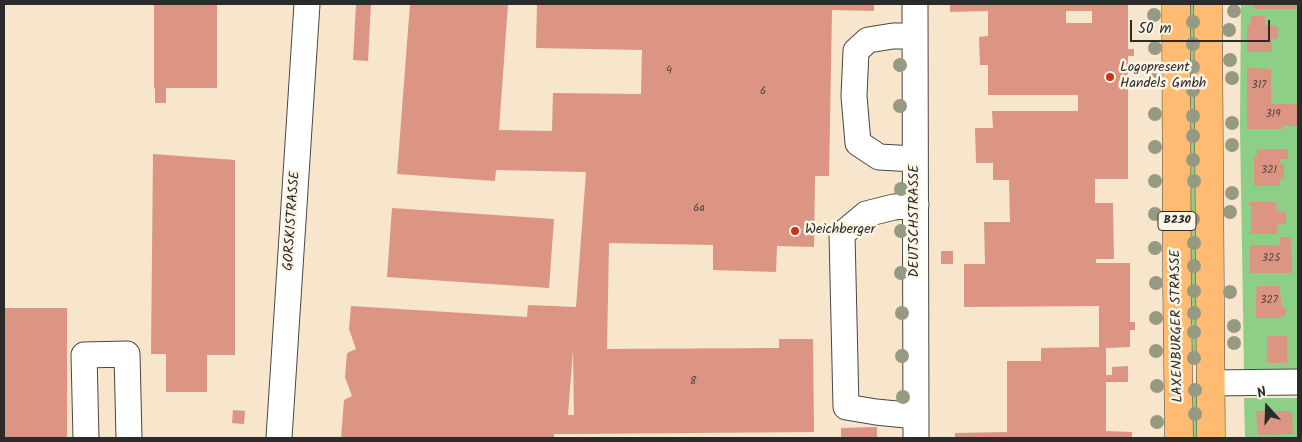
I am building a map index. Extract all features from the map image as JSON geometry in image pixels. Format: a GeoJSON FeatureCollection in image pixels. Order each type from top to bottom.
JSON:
{"type":"FeatureCollection","features":[{"type":"Feature","properties":{"kind":"main road","name":"LAXENBURGER STRASSE"},"geometry":{"type":"LineString","coordinates":[[1176,4],[1179,438]]}},
{"type":"Feature","properties":{"kind":"main road","name":"B230"},"geometry":{"type":"LineString","coordinates":[[1208,4],[1211,438]]}},
{"type":"Feature","properties":{"kind":"street","name":"GORSKISTRASSE"},"geometry":{"type":"LineString","coordinates":[[279,438],[307,4]]}},
{"type":"Feature","properties":{"kind":"street","name":"DEUTSCHSTRASSE"},"geometry":{"type":"LineString","coordinates":[[915,4],[916,427]]}},
{"type":"Feature","properties":{"kind":"street"},"geometry":{"type":"LineString","coordinates":[[915,36],[893,36],[868,40],[856,51],[854,96],[858,143],[879,157],[915,158]]}},
{"type":"Feature","properties":{"kind":"street"},"geometry":{"type":"LineString","coordinates":[[916,205],[894,207],[866,214],[842,234],[846,406],[876,412],[916,427]]}},
{"type":"Feature","properties":{"kind":"street"},"geometry":{"type":"LineString","coordinates":[[86,438],[84,355],[127,354],[129,438]]}},
{"type":"Feature","properties":{"kind":"street"},"geometry":{"type":"LineString","coordinates":[[1210,383],[1298,382]]}},
{"type":"Feature","properties":{"kind":"green space"},"geometry":{"type":"Polygon","coordinates":[[[1187,4],[1199,4],[1200,363],[1188,362],[1187,4]]]}},
{"type":"Feature","properties":{"kind":"green space"},"geometry":{"type":"Polygon","coordinates":[[[1241,4],[1298,4],[1298,370],[1244,370],[1240,127],[1241,4]]]}},
{"type":"Feature","properties":{"kind":"green space"},"geometry":{"type":"Polygon","coordinates":[[[1187,385],[1200,385],[1201,438],[1189,438],[1187,385]]]}},
{"type":"Feature","properties":{"kind":"green space"},"geometry":{"type":"Polygon","coordinates":[[[1244,398],[1298,398],[1298,438],[1245,438],[1244,398]]]}},
{"type":"Feature","properties":{"kind":"building"},"geometry":{"type":"Polygon","coordinates":[[[154,4],[217,4],[217,88],[166,88],[166,103],[155,103],[154,4]]]}},
{"type":"Feature","properties":{"kind":"building"},"geometry":{"type":"Polygon","coordinates":[[[356,4],[371,4],[368,61],[353,60],[356,4]]]}},
{"type":"Feature","properties":{"kind":"building"},"geometry":{"type":"Polygon","coordinates":[[[410,4],[508,4],[499,130],[552,131],[553,93],[641,94],[642,50],[536,48],[537,4],[874,4],[874,11],[832,10],[829,176],[815,176],[814,247],[777,246],[776,272],[713,270],[713,245],[609,243],[607,349],[779,348],[779,339],[813,339],[814,432],[554,434],[554,438],[341,438],[344,400],[352,396],[345,377],[347,353],[356,349],[349,329],[351,306],[527,317],[528,305],[576,307],[586,172],[496,170],[495,181],[397,174],[410,4]],[[573,350],[568,415],[574,415],[573,350]]]}},
{"type":"Feature","properties":{"kind":"building"},"geometry":{"type":"Polygon","coordinates":[[[950,4],[1128,4],[1128,49],[1134,49],[1134,56],[1128,56],[1128,179],[1095,179],[1095,203],[1113,203],[1114,259],[1096,259],[1096,263],[1130,263],[1130,322],[1135,322],[1135,330],[1130,330],[1130,347],[1106,348],[1106,375],[1112,375],[1112,367],[1128,366],[1128,382],[1106,382],[1106,431],[1132,432],[1132,438],[955,438],[955,433],[1007,432],[1007,361],[1041,361],[1041,348],[1099,347],[1099,306],[964,307],[964,264],[985,264],[984,222],[1010,222],[1009,180],[993,180],[993,163],[976,163],[975,128],[993,128],[992,111],[1078,111],[1078,95],[988,95],[988,65],[980,65],[979,37],[988,36],[988,11],[950,12],[950,4]],[[1066,11],[1066,23],[1092,23],[1092,11],[1066,11]]]}},
{"type":"Feature","properties":{"kind":"building"},"geometry":{"type":"Polygon","coordinates":[[[1254,4],[1297,4],[1296,9],[1254,9],[1254,4]]]}},
{"type":"Feature","properties":{"kind":"building"},"geometry":{"type":"Polygon","coordinates":[[[1251,16],[1265,16],[1265,25],[1278,26],[1278,38],[1272,39],[1272,52],[1247,52],[1247,27],[1250,25],[1251,16]]]}},
{"type":"Feature","properties":{"kind":"building"},"geometry":{"type":"Polygon","coordinates":[[[1247,68],[1271,69],[1271,104],[1298,104],[1298,126],[1283,126],[1283,129],[1247,129],[1247,68]]]}},
{"type":"Feature","properties":{"kind":"building"},"geometry":{"type":"Polygon","coordinates":[[[1257,149],[1288,149],[1288,159],[1280,159],[1280,164],[1284,164],[1284,179],[1280,179],[1280,186],[1254,186],[1254,157],[1257,157],[1257,149]]]}},
{"type":"Feature","properties":{"kind":"building"},"geometry":{"type":"Polygon","coordinates":[[[153,154],[235,160],[235,355],[207,355],[207,392],[166,392],[166,354],[151,354],[153,154]]]}},
{"type":"Feature","properties":{"kind":"building"},"geometry":{"type":"Polygon","coordinates":[[[1250,202],[1276,202],[1277,211],[1286,212],[1286,224],[1277,225],[1277,234],[1249,234],[1251,231],[1250,202]]]}},
{"type":"Feature","properties":{"kind":"building"},"geometry":{"type":"Polygon","coordinates":[[[392,208],[554,219],[549,288],[387,277],[392,208]]]}},
{"type":"Feature","properties":{"kind":"building"},"geometry":{"type":"Polygon","coordinates":[[[1280,237],[1291,238],[1292,273],[1250,273],[1250,245],[1278,245],[1280,244],[1280,237]]]}},
{"type":"Feature","properties":{"kind":"building"},"geometry":{"type":"Polygon","coordinates":[[[941,251],[953,251],[953,264],[941,264],[941,251]]]}},
{"type":"Feature","properties":{"kind":"building"},"geometry":{"type":"Polygon","coordinates":[[[1257,286],[1280,286],[1281,306],[1285,307],[1286,316],[1280,318],[1256,318],[1257,286]]]}},
{"type":"Feature","properties":{"kind":"building"},"geometry":{"type":"Polygon","coordinates":[[[4,308],[67,308],[67,438],[4,438],[4,308]]]}},
{"type":"Feature","properties":{"kind":"building"},"geometry":{"type":"Polygon","coordinates":[[[1267,336],[1287,336],[1287,363],[1267,363],[1267,336]]]}},
{"type":"Feature","properties":{"kind":"building"},"geometry":{"type":"Polygon","coordinates":[[[233,410],[245,411],[244,424],[232,423],[233,410]]]}},
{"type":"Feature","properties":{"kind":"building"},"geometry":{"type":"Polygon","coordinates":[[[1256,411],[1292,411],[1293,434],[1258,435],[1256,411]]]}},
{"type":"Feature","properties":{"kind":"building"},"geometry":{"type":"Polygon","coordinates":[[[877,427],[877,438],[841,438],[841,428],[877,427]]]}},
{"type":"Feature","properties":{"kind":"place","name":"Logopresent Handels Gmbh"},"geometry":{"type":"Point","coordinates":[1110,77]}},
{"type":"Feature","properties":{"kind":"place","name":"Weichberger"},"geometry":{"type":"Point","coordinates":[795,231]}}]}
